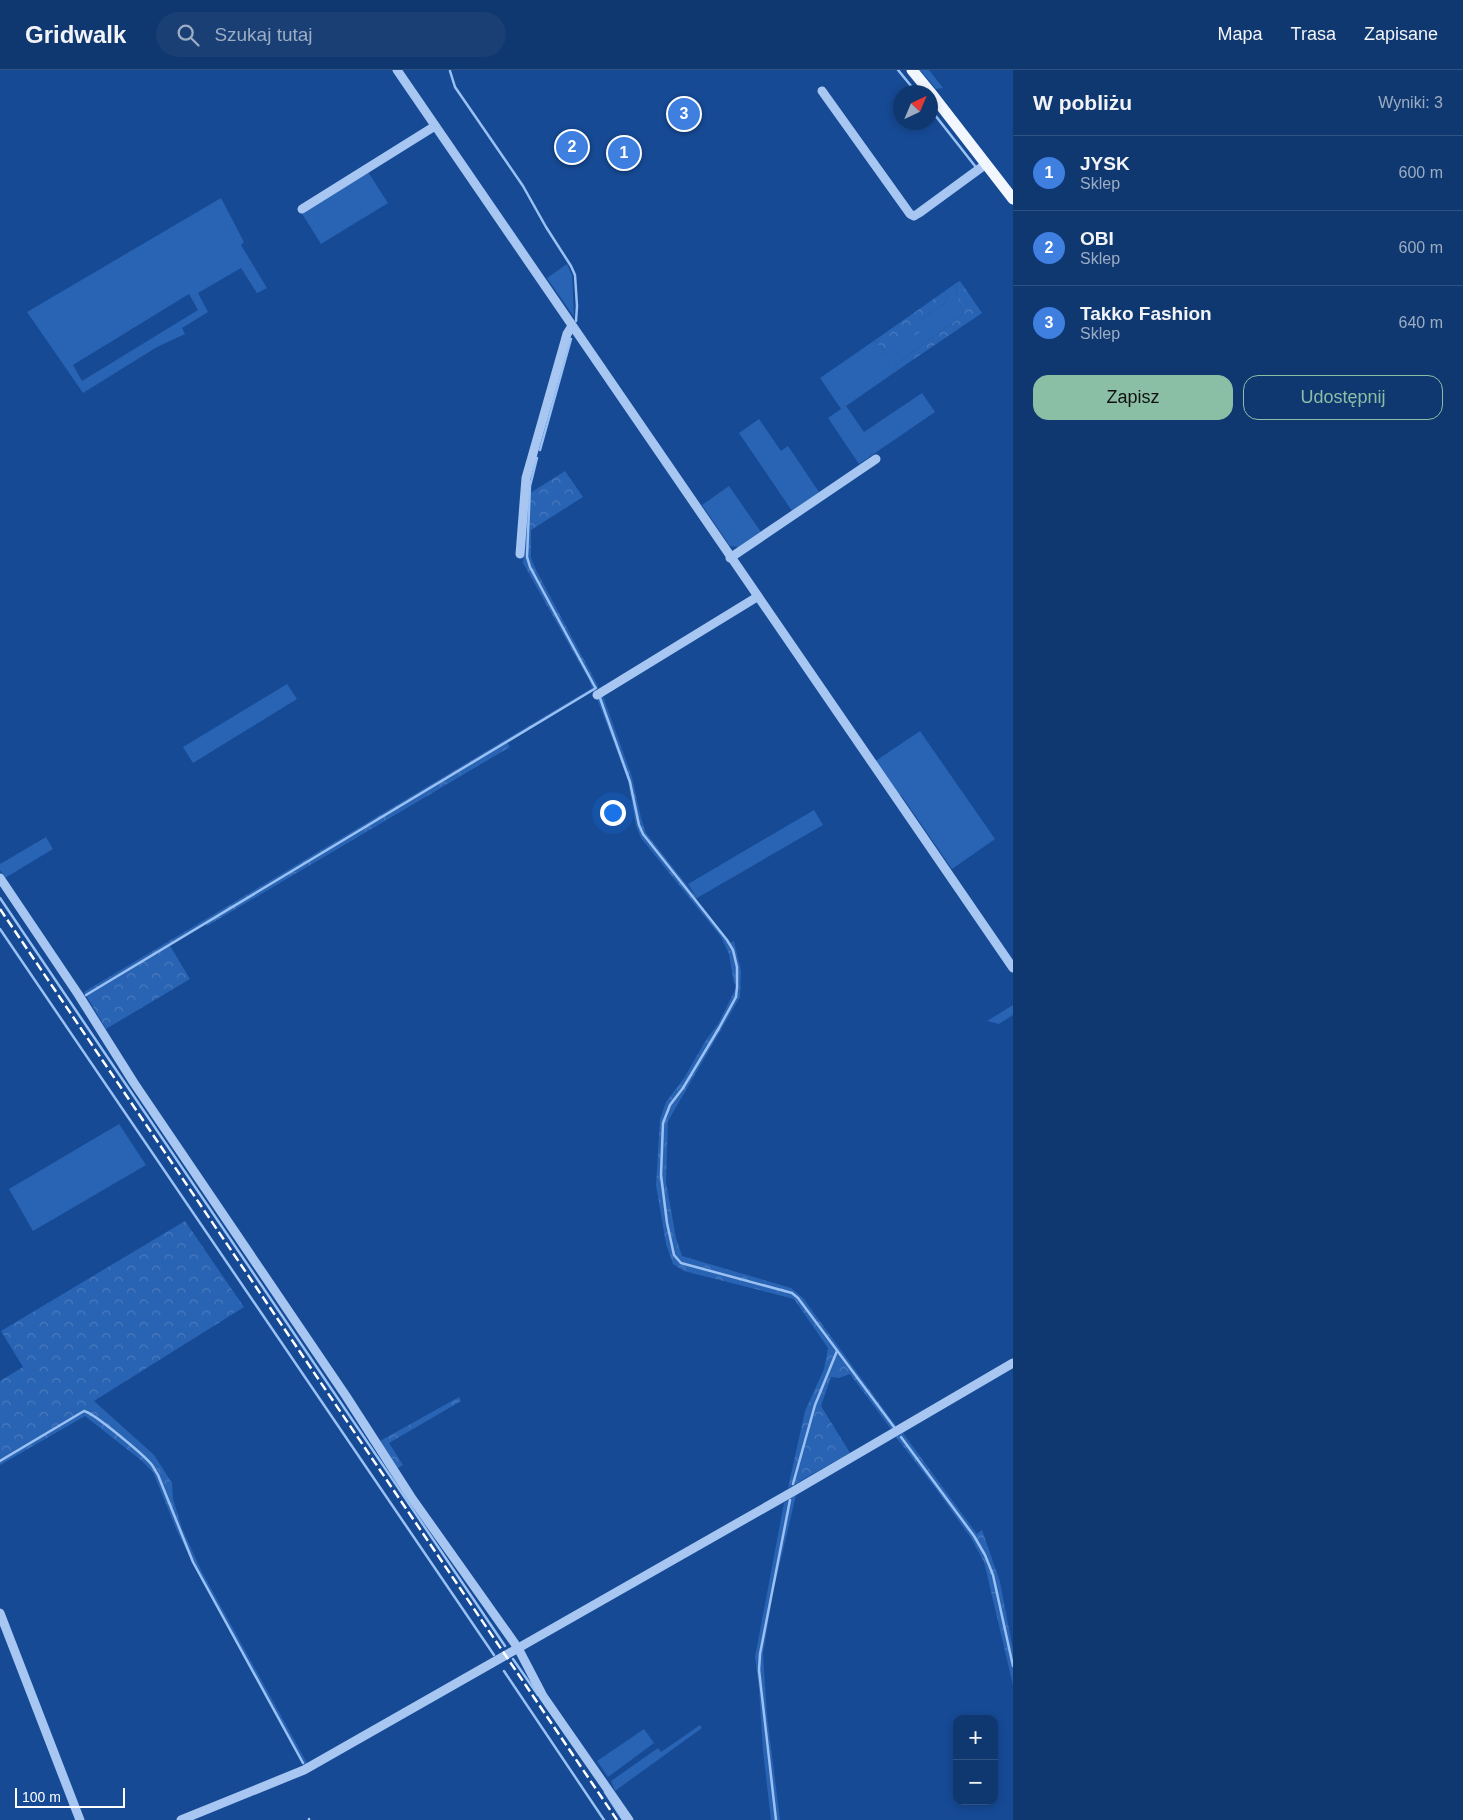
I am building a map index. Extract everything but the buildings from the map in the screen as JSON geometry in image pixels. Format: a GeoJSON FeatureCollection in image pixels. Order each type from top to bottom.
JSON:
{"type":"FeatureCollection","features":[{"type":"Feature","properties":{"kind":"main road"},"geometry":{"type":"LineString","coordinates":[[912,70],[924,85]]}},
{"type":"Feature","properties":{"kind":"main road"},"geometry":{"type":"LineString","coordinates":[[938,103],[1013,199]]}},
{"type":"Feature","properties":{"kind":"street"},"geometry":{"type":"LineString","coordinates":[[397,70],[1013,968]]}},
{"type":"Feature","properties":{"kind":"street"},"geometry":{"type":"LineString","coordinates":[[822,91],[910,214],[914,216],[986,164]]}},
{"type":"Feature","properties":{"kind":"street"},"geometry":{"type":"LineString","coordinates":[[302,210],[435,126]]}},
{"type":"Feature","properties":{"kind":"street"},"geometry":{"type":"LineString","coordinates":[[520,554],[526,478],[567,334],[572,326]]}},
{"type":"Feature","properties":{"kind":"street"},"geometry":{"type":"LineString","coordinates":[[730,558],[876,459]]}},
{"type":"Feature","properties":{"kind":"street"},"geometry":{"type":"LineString","coordinates":[[597,695],[757,597]]}},
{"type":"Feature","properties":{"kind":"street"},"geometry":{"type":"LineString","coordinates":[[0,878],[78,994],[144,1099],[346,1396],[411,1497],[518,1648],[543,1696],[629,1820]]}},
{"type":"Feature","properties":{"kind":"street"},"geometry":{"type":"LineString","coordinates":[[181,1820],[304,1770],[786,1496],[1013,1363]]}},
{"type":"Feature","properties":{"kind":"street"},"geometry":{"type":"LineString","coordinates":[[0,1613],[80,1820]]}},
{"type":"Feature","properties":{"kind":"green space"},"geometry":{"type":"Polygon","coordinates":[[[920,70],[929,70],[943,88],[938,89],[938,85],[933,85],[920,70]]]}},
{"type":"Feature","properties":{"kind":"green space"},"geometry":{"type":"Polygon","coordinates":[[[368,172],[388,203],[321,244],[301,212],[368,172]]]}},
{"type":"Feature","properties":{"kind":"green space"},"geometry":{"type":"Polygon","coordinates":[[[221,198],[244,242],[241,245],[267,288],[257,293],[241,268],[198,293],[208,312],[182,328],[185,334],[157,347],[83,393],[27,312],[221,198]],[[189,294],[73,365],[82,381],[198,310],[189,294]]]}},
{"type":"Feature","properties":{"kind":"green space"},"geometry":{"type":"Polygon","coordinates":[[[567,264],[572,275],[574,317],[547,278],[567,264]]]}},
{"type":"Feature","properties":{"kind":"green space"},"geometry":{"type":"Polygon","coordinates":[[[960,281],[982,313],[898,370],[895,366],[903,359],[963,315],[964,312],[957,297],[956,283],[960,281]]]}},
{"type":"Feature","properties":{"kind":"green space"},"geometry":{"type":"Polygon","coordinates":[[[956,283],[957,297],[964,312],[963,315],[903,359],[895,366],[898,370],[846,406],[864,432],[922,393],[935,412],[859,464],[828,418],[841,409],[820,378],[875,340],[886,354],[919,321],[945,303],[947,296],[945,291],[956,283]]]}},
{"type":"Feature","properties":{"kind":"green space"},"geometry":{"type":"Polygon","coordinates":[[[945,291],[947,296],[945,303],[919,321],[920,332],[886,354],[875,340],[945,291]]]}},
{"type":"Feature","properties":{"kind":"green space"},"geometry":{"type":"Polygon","coordinates":[[[759,419],[781,451],[788,446],[819,492],[792,511],[739,433],[759,419]]]}},
{"type":"Feature","properties":{"kind":"green space"},"geometry":{"type":"Polygon","coordinates":[[[565,471],[583,497],[531,530],[531,558],[598,686],[595,689],[597,691],[594,693],[592,690],[507,742],[510,747],[207,926],[205,922],[169,944],[190,979],[106,1029],[84,992],[592,688],[523,563],[527,495],[565,471]]]}},
{"type":"Feature","properties":{"kind":"green space"},"geometry":{"type":"Polygon","coordinates":[[[729,486],[761,532],[738,547],[730,546],[702,505],[729,486]]]}},
{"type":"Feature","properties":{"kind":"green space"},"geometry":{"type":"Polygon","coordinates":[[[287,684],[297,699],[193,763],[183,747],[287,684]]]}},
{"type":"Feature","properties":{"kind":"green space"},"geometry":{"type":"Polygon","coordinates":[[[603,696],[622,749],[617,751],[597,699],[603,696]]]}},
{"type":"Feature","properties":{"kind":"green space"},"geometry":{"type":"Polygon","coordinates":[[[920,731],[995,839],[952,869],[901,795],[898,797],[874,762],[920,731]]]}},
{"type":"Feature","properties":{"kind":"green space"},"geometry":{"type":"Polygon","coordinates":[[[622,749],[632,777],[646,833],[730,943],[734,941],[741,971],[740,997],[668,1121],[666,1182],[676,1238],[682,1256],[791,1288],[803,1298],[896,1426],[891,1429],[850,1374],[839,1378],[831,1377],[821,1406],[850,1453],[788,1488],[805,1411],[824,1369],[828,1348],[794,1299],[684,1271],[673,1264],[666,1244],[656,1185],[660,1119],[666,1102],[684,1078],[706,1040],[718,1024],[739,982],[734,984],[729,954],[721,937],[641,838],[636,826],[628,781],[617,751],[622,749]]]}},
{"type":"Feature","properties":{"kind":"green space"},"geometry":{"type":"Polygon","coordinates":[[[814,810],[823,825],[697,898],[688,884],[814,810]]]}},
{"type":"Feature","properties":{"kind":"green space"},"geometry":{"type":"Polygon","coordinates":[[[46,837],[53,849],[5,878],[0,870],[0,864],[46,837]]]}},
{"type":"Feature","properties":{"kind":"green space"},"geometry":{"type":"Polygon","coordinates":[[[1013,1005],[1013,1015],[999,1024],[987,1021],[1013,1005]]]}},
{"type":"Feature","properties":{"kind":"green space"},"geometry":{"type":"Polygon","coordinates":[[[119,1124],[146,1165],[33,1231],[9,1189],[119,1124]]]}},
{"type":"Feature","properties":{"kind":"green space"},"geometry":{"type":"Polygon","coordinates":[[[185,1221],[244,1307],[94,1401],[154,1455],[172,1483],[173,1499],[182,1528],[177,1531],[153,1472],[85,1416],[0,1465],[0,1381],[23,1367],[1,1331],[185,1221]]]}},
{"type":"Feature","properties":{"kind":"green space"},"geometry":{"type":"Polygon","coordinates":[[[459,1397],[461,1401],[389,1443],[403,1465],[398,1468],[380,1441],[459,1397]]]}},
{"type":"Feature","properties":{"kind":"green space"},"geometry":{"type":"Polygon","coordinates":[[[903,1433],[941,1485],[936,1489],[896,1437],[903,1433]]]}},
{"type":"Feature","properties":{"kind":"green space"},"geometry":{"type":"Polygon","coordinates":[[[941,1485],[977,1534],[971,1538],[936,1489],[941,1485]]]}},
{"type":"Feature","properties":{"kind":"green space"},"geometry":{"type":"Polygon","coordinates":[[[796,1495],[773,1593],[763,1654],[767,1715],[780,1820],[771,1820],[755,1657],[784,1503],[796,1495]]]}},
{"type":"Feature","properties":{"kind":"green space"},"geometry":{"type":"Polygon","coordinates":[[[182,1528],[201,1570],[307,1763],[303,1765],[197,1572],[177,1531],[182,1528]]]}},
{"type":"Feature","properties":{"kind":"green space"},"geometry":{"type":"Polygon","coordinates":[[[982,1530],[1000,1582],[1013,1650],[1013,1685],[984,1562],[971,1538],[982,1530]]]}},
{"type":"Feature","properties":{"kind":"green space"},"geometry":{"type":"Polygon","coordinates":[[[700,1725],[702,1728],[615,1791],[611,1781],[658,1748],[661,1752],[700,1725]]]}},
{"type":"Feature","properties":{"kind":"green space"},"geometry":{"type":"Polygon","coordinates":[[[644,1729],[654,1743],[608,1777],[597,1761],[644,1729]]]}},
{"type":"Feature","properties":{"kind":"waterway"},"geometry":{"type":"LineString","coordinates":[[898,70],[910,85]]}},
{"type":"Feature","properties":{"kind":"waterway"},"geometry":{"type":"LineString","coordinates":[[450,71],[455,87],[523,186],[571,266],[575,275],[576,321]]}},
{"type":"Feature","properties":{"kind":"waterway"},"geometry":{"type":"LineString","coordinates":[[938,119],[975,166]]}},
{"type":"Feature","properties":{"kind":"waterway"},"geometry":{"type":"LineString","coordinates":[[540,450],[571,339]]}},
{"type":"Feature","properties":{"kind":"waterway"},"geometry":{"type":"LineString","coordinates":[[537,458],[530,486],[527,557],[530,567],[595,687]]}},
{"type":"Feature","properties":{"kind":"waterway"},"geometry":{"type":"LineString","coordinates":[[86,995],[596,688]]}},
{"type":"Feature","properties":{"kind":"waterway"},"geometry":{"type":"LineString","coordinates":[[600,698],[630,782],[639,825],[643,834],[727,940],[733,950],[737,967],[736,997],[683,1088],[670,1105],[663,1123],[661,1175],[667,1223],[674,1255],[681,1263],[792,1293],[798,1298],[894,1427]]}},
{"type":"Feature","properties":{"kind":"waterway"},"geometry":{"type":"LineString","coordinates":[[0,898],[505,1646]]}},
{"type":"Feature","properties":{"kind":"waterway"},"geometry":{"type":"LineString","coordinates":[[0,929],[494,1655]]}},
{"type":"Feature","properties":{"kind":"waterway"},"geometry":{"type":"LineString","coordinates":[[793,1484],[815,1405],[837,1351]]}},
{"type":"Feature","properties":{"kind":"waterway"},"geometry":{"type":"LineString","coordinates":[[0,1461],[84,1411],[108,1426],[147,1460],[158,1475],[193,1562],[303,1763]]}},
{"type":"Feature","properties":{"kind":"waterway"},"geometry":{"type":"LineString","coordinates":[[901,1437],[974,1536],[985,1555],[993,1575],[1013,1666]]}},
{"type":"Feature","properties":{"kind":"waterway"},"geometry":{"type":"LineString","coordinates":[[776,1820],[759,1670],[760,1654],[790,1500]]}},
{"type":"Feature","properties":{"kind":"waterway"},"geometry":{"type":"LineString","coordinates":[[513,1659],[538,1695]]}},
{"type":"Feature","properties":{"kind":"waterway"},"geometry":{"type":"LineString","coordinates":[[504,1671],[604,1820]]}},
{"type":"Feature","properties":{"kind":"waterway"},"geometry":{"type":"LineString","coordinates":[[605,1792],[623,1820]]}},
{"type":"Feature","properties":{"kind":"railway"},"geometry":{"type":"LineString","coordinates":[[0,909],[617,1820]]}},
{"type":"Feature","properties":{"kind":"place","name":"Takko Fashion"},"geometry":{"type":"Point","coordinates":[684,114]}},
{"type":"Feature","properties":{"kind":"place","name":"OBI"},"geometry":{"type":"Point","coordinates":[572,147]}},
{"type":"Feature","properties":{"kind":"place","name":"JYSK"},"geometry":{"type":"Point","coordinates":[624,153]}}]}
